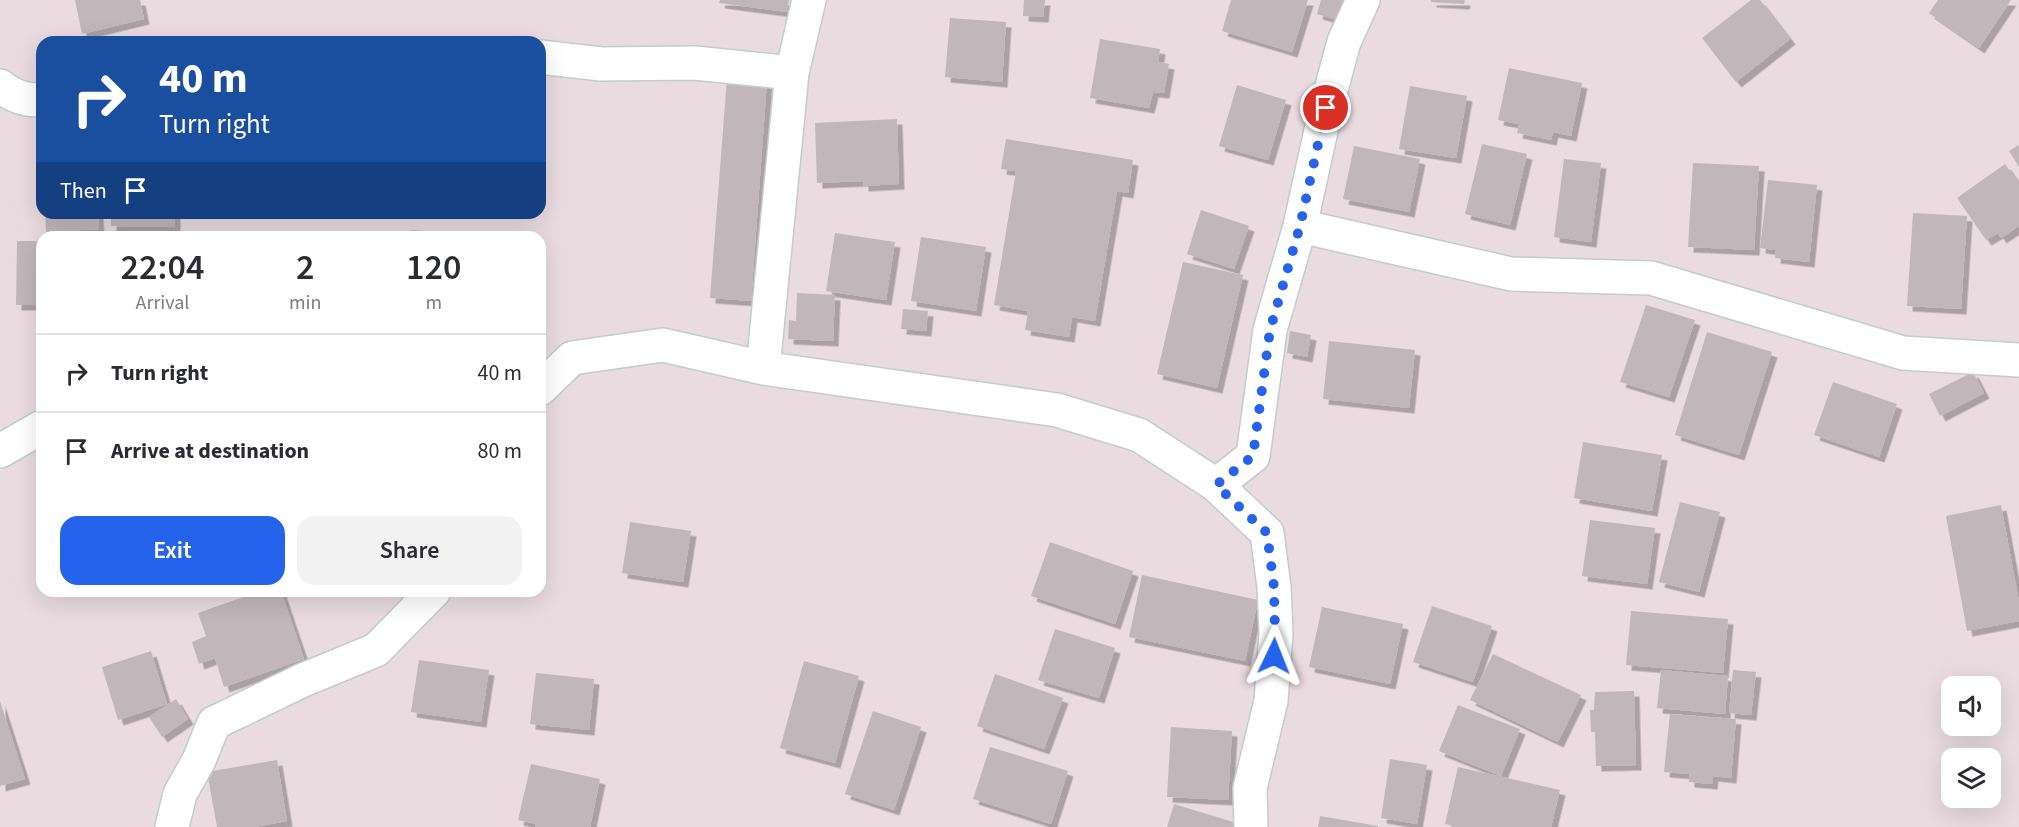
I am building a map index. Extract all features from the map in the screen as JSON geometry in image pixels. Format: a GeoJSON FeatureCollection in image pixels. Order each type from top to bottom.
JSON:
{"type":"FeatureCollection","features":[{"type":"Feature","properties":{"kind":"street"},"geometry":{"type":"LineString","coordinates":[[763,368],[792,73],[809,0]]}},
{"type":"Feature","properties":{"kind":"street"},"geometry":{"type":"LineString","coordinates":[[1216,485],[1253,456],[1270,330],[1300,226],[1326,108],[1344,42],[1363,0]]}},
{"type":"Feature","properties":{"kind":"street"},"geometry":{"type":"LineString","coordinates":[[546,58],[601,64],[695,63],[792,73]]}},
{"type":"Feature","properties":{"kind":"street"},"geometry":{"type":"LineString","coordinates":[[0,86],[9,93],[36,100]]}},
{"type":"Feature","properties":{"kind":"street"},"geometry":{"type":"LineString","coordinates":[[1300,226],[1511,274],[1651,278],[1903,353],[2019,360]]}},
{"type":"Feature","properties":{"kind":"street"},"geometry":{"type":"LineString","coordinates":[[546,355],[572,358],[663,345],[763,368],[1058,410],[1139,435],[1216,485],[1267,533],[1274,587],[1275,634],[1271,701],[1250,788],[1251,827]]}},
{"type":"Feature","properties":{"kind":"street"},"geometry":{"type":"LineString","coordinates":[[546,382],[572,358]]}},
{"type":"Feature","properties":{"kind":"street"},"geometry":{"type":"LineString","coordinates":[[0,451],[36,430]]}},
{"type":"Feature","properties":{"kind":"street"},"geometry":{"type":"LineString","coordinates":[[172,827],[180,794],[199,760],[214,723],[303,680],[376,650],[428,597]]}},
{"type":"Feature","properties":{"kind":"building"},"geometry":{"type":"Polygon","coordinates":[[[75,0],[140,0],[144,19],[82,34],[75,0]]]}},
{"type":"Feature","properties":{"kind":"building"},"geometry":{"type":"Polygon","coordinates":[[[720,0],[789,0],[787,12],[719,3],[720,0]]]}},
{"type":"Feature","properties":{"kind":"building"},"geometry":{"type":"Polygon","coordinates":[[[1024,0],[1045,0],[1043,17],[1023,16],[1024,0]]]}},
{"type":"Feature","properties":{"kind":"building"},"geometry":{"type":"Polygon","coordinates":[[[1231,0],[1308,0],[1292,52],[1222,31],[1231,0]]]}},
{"type":"Feature","properties":{"kind":"building"},"geometry":{"type":"Polygon","coordinates":[[[1321,0],[1344,0],[1338,20],[1317,14],[1321,0]]]}},
{"type":"Feature","properties":{"kind":"building"},"geometry":{"type":"Polygon","coordinates":[[[1431,0],[1465,0],[1464,4],[1431,2],[1431,0]]]}},
{"type":"Feature","properties":{"kind":"building"},"geometry":{"type":"Polygon","coordinates":[[[1751,0],[1760,0],[1790,39],[1736,82],[1702,38],[1751,0]]]}},
{"type":"Feature","properties":{"kind":"building"},"geometry":{"type":"Polygon","coordinates":[[[1938,0],[2011,0],[1979,48],[1929,13],[1938,0]]]}},
{"type":"Feature","properties":{"kind":"building"},"geometry":{"type":"Polygon","coordinates":[[[950,18],[1006,22],[1002,82],[945,77],[950,18]]]}},
{"type":"Feature","properties":{"kind":"building"},"geometry":{"type":"Polygon","coordinates":[[[1100,39],[1160,49],[1158,62],[1169,64],[1164,93],[1153,92],[1149,108],[1090,98],[1100,39]]]}},
{"type":"Feature","properties":{"kind":"building"},"geometry":{"type":"Polygon","coordinates":[[[1509,68],[1582,83],[1571,136],[1553,132],[1551,140],[1517,133],[1519,124],[1498,120],[1509,68]]]}},
{"type":"Feature","properties":{"kind":"building"},"geometry":{"type":"Polygon","coordinates":[[[727,78],[767,80],[751,301],[710,298],[727,78]]]}},
{"type":"Feature","properties":{"kind":"building"},"geometry":{"type":"Polygon","coordinates":[[[1237,85],[1286,100],[1268,160],[1219,146],[1237,85]]]}},
{"type":"Feature","properties":{"kind":"building"},"geometry":{"type":"Polygon","coordinates":[[[1410,86],[1467,96],[1456,158],[1399,149],[1410,86]]]}},
{"type":"Feature","properties":{"kind":"building"},"geometry":{"type":"Polygon","coordinates":[[[897,119],[899,184],[863,186],[863,181],[817,183],[815,123],[897,119]]]}},
{"type":"Feature","properties":{"kind":"building"},"geometry":{"type":"Polygon","coordinates":[[[1006,139],[1133,160],[1128,193],[1117,191],[1095,321],[1072,317],[1069,337],[1025,330],[1028,311],[994,305],[1016,171],[1001,169],[1006,139]]]}},
{"type":"Feature","properties":{"kind":"building"},"geometry":{"type":"Polygon","coordinates":[[[1482,144],[1527,154],[1510,225],[1465,214],[1482,144]]]}},
{"type":"Feature","properties":{"kind":"building"},"geometry":{"type":"Polygon","coordinates":[[[2019,145],[2019,167],[2009,151],[2019,145]]]}},
{"type":"Feature","properties":{"kind":"building"},"geometry":{"type":"Polygon","coordinates":[[[1354,146],[1420,159],[1409,212],[1343,199],[1354,146]]]}},
{"type":"Feature","properties":{"kind":"building"},"geometry":{"type":"Polygon","coordinates":[[[1564,159],[1601,163],[1591,242],[1554,237],[1564,159]]]}},
{"type":"Feature","properties":{"kind":"building"},"geometry":{"type":"Polygon","coordinates":[[[1693,163],[1759,166],[1754,250],[1688,247],[1693,163]]]}},
{"type":"Feature","properties":{"kind":"building"},"geometry":{"type":"Polygon","coordinates":[[[2005,164],[2019,184],[2019,226],[2001,238],[1998,233],[1986,240],[1957,198],[2005,164]]]}},
{"type":"Feature","properties":{"kind":"building"},"geometry":{"type":"Polygon","coordinates":[[[1768,180],[1817,185],[1809,262],[1775,258],[1776,250],[1760,248],[1768,180]]]}},
{"type":"Feature","properties":{"kind":"building"},"geometry":{"type":"Polygon","coordinates":[[[1201,210],[1249,226],[1234,269],[1187,254],[1201,210]]]}},
{"type":"Feature","properties":{"kind":"building"},"geometry":{"type":"Polygon","coordinates":[[[1913,213],[1967,216],[1961,309],[1907,306],[1913,213]]]}},
{"type":"Feature","properties":{"kind":"building"},"geometry":{"type":"Polygon","coordinates":[[[45,219],[98,219],[99,229],[46,231],[45,219]]]}},
{"type":"Feature","properties":{"kind":"building"},"geometry":{"type":"Polygon","coordinates":[[[111,219],[175,219],[175,227],[111,226],[111,219]]]}},
{"type":"Feature","properties":{"kind":"building"},"geometry":{"type":"Polygon","coordinates":[[[835,233],[895,242],[886,300],[826,291],[835,233]]]}},
{"type":"Feature","properties":{"kind":"building"},"geometry":{"type":"Polygon","coordinates":[[[921,237],[986,247],[976,311],[911,301],[921,237]]]}},
{"type":"Feature","properties":{"kind":"building"},"geometry":{"type":"Polygon","coordinates":[[[17,241],[36,241],[36,305],[16,305],[17,241]]]}},
{"type":"Feature","properties":{"kind":"building"},"geometry":{"type":"Polygon","coordinates":[[[1183,262],[1243,275],[1217,388],[1157,374],[1183,262]]]}},
{"type":"Feature","properties":{"kind":"building"},"geometry":{"type":"Polygon","coordinates":[[[797,293],[835,295],[833,341],[788,339],[789,320],[796,321],[797,293]]]}},
{"type":"Feature","properties":{"kind":"building"},"geometry":{"type":"Polygon","coordinates":[[[1646,305],[1695,320],[1669,397],[1620,382],[1646,305]]]}},
{"type":"Feature","properties":{"kind":"building"},"geometry":{"type":"Polygon","coordinates":[[[903,309],[928,311],[926,331],[901,329],[903,309]]]}},
{"type":"Feature","properties":{"kind":"building"},"geometry":{"type":"Polygon","coordinates":[[[1290,331],[1311,335],[1307,357],[1287,353],[1290,331]]]}},
{"type":"Feature","properties":{"kind":"building"},"geometry":{"type":"Polygon","coordinates":[[[1707,332],[1772,352],[1739,455],[1675,435],[1707,332]]]}},
{"type":"Feature","properties":{"kind":"building"},"geometry":{"type":"Polygon","coordinates":[[[1329,341],[1415,350],[1409,408],[1323,399],[1329,341]]]}},
{"type":"Feature","properties":{"kind":"building"},"geometry":{"type":"Polygon","coordinates":[[[1973,372],[1984,393],[1940,416],[1929,394],[1973,372]]]}},
{"type":"Feature","properties":{"kind":"building"},"geometry":{"type":"Polygon","coordinates":[[[1833,382],[1897,404],[1879,457],[1814,435],[1833,382]]]}},
{"type":"Feature","properties":{"kind":"building"},"geometry":{"type":"Polygon","coordinates":[[[1583,442],[1662,455],[1652,511],[1574,498],[1583,442]]]}},
{"type":"Feature","properties":{"kind":"building"},"geometry":{"type":"Polygon","coordinates":[[[1680,502],[1720,512],[1699,592],[1659,582],[1680,502]]]}},
{"type":"Feature","properties":{"kind":"building"},"geometry":{"type":"Polygon","coordinates":[[[2001,505],[2019,602],[2019,621],[1967,631],[1946,516],[2001,505]]]}},
{"type":"Feature","properties":{"kind":"building"},"geometry":{"type":"Polygon","coordinates":[[[1590,520],[1655,528],[1647,584],[1582,576],[1590,520]]]}},
{"type":"Feature","properties":{"kind":"building"},"geometry":{"type":"Polygon","coordinates":[[[630,522],[691,531],[683,582],[622,573],[630,522]]]}},
{"type":"Feature","properties":{"kind":"building"},"geometry":{"type":"Polygon","coordinates":[[[1050,542],[1133,571],[1115,624],[1031,596],[1050,542]]]}},
{"type":"Feature","properties":{"kind":"building"},"geometry":{"type":"Polygon","coordinates":[[[1142,575],[1258,600],[1245,661],[1129,637],[1142,575]]]}},
{"type":"Feature","properties":{"kind":"building"},"geometry":{"type":"Polygon","coordinates":[[[243,597],[283,597],[304,659],[224,687],[215,658],[199,664],[192,642],[206,636],[198,613],[243,597]]]}},
{"type":"Feature","properties":{"kind":"building"},"geometry":{"type":"Polygon","coordinates":[[[1432,606],[1492,626],[1473,682],[1413,662],[1432,606]]]}},
{"type":"Feature","properties":{"kind":"building"},"geometry":{"type":"Polygon","coordinates":[[[1322,607],[1403,624],[1390,684],[1309,667],[1322,607]]]}},
{"type":"Feature","properties":{"kind":"building"},"geometry":{"type":"Polygon","coordinates":[[[1631,611],[1728,619],[1723,673],[1626,665],[1631,611]]]}},
{"type":"Feature","properties":{"kind":"building"},"geometry":{"type":"Polygon","coordinates":[[[1055,629],[1115,648],[1099,698],[1038,680],[1055,629]]]}},
{"type":"Feature","properties":{"kind":"building"},"geometry":{"type":"Polygon","coordinates":[[[151,651],[167,704],[118,720],[102,667],[151,651]]]}},
{"type":"Feature","properties":{"kind":"building"},"geometry":{"type":"Polygon","coordinates":[[[1493,654],[1581,695],[1558,742],[1470,700],[1493,654]]]}},
{"type":"Feature","properties":{"kind":"building"},"geometry":{"type":"Polygon","coordinates":[[[419,660],[489,670],[481,722],[411,712],[419,660]]]}},
{"type":"Feature","properties":{"kind":"building"},"geometry":{"type":"Polygon","coordinates":[[[804,661],[859,676],[835,763],[780,748],[804,661]]]}},
{"type":"Feature","properties":{"kind":"building"},"geometry":{"type":"Polygon","coordinates":[[[1661,670],[1728,676],[1725,714],[1657,708],[1661,670]]]}},
{"type":"Feature","properties":{"kind":"building"},"geometry":{"type":"Polygon","coordinates":[[[1733,670],[1756,672],[1751,715],[1729,713],[1733,670]]]}},
{"type":"Feature","properties":{"kind":"building"},"geometry":{"type":"Polygon","coordinates":[[[536,673],[594,679],[589,730],[530,724],[536,673]]]}},
{"type":"Feature","properties":{"kind":"building"},"geometry":{"type":"Polygon","coordinates":[[[995,674],[1063,698],[1044,749],[977,726],[995,674]]]}},
{"type":"Feature","properties":{"kind":"building"},"geometry":{"type":"Polygon","coordinates":[[[1634,691],[1636,765],[1596,766],[1595,732],[1591,732],[1590,710],[1594,710],[1595,692],[1634,691]]]}},
{"type":"Feature","properties":{"kind":"building"},"geometry":{"type":"Polygon","coordinates":[[[176,699],[188,719],[162,737],[149,717],[176,699]]]}},
{"type":"Feature","properties":{"kind":"building"},"geometry":{"type":"Polygon","coordinates":[[[0,701],[25,779],[0,786],[0,701]]]}},
{"type":"Feature","properties":{"kind":"building"},"geometry":{"type":"Polygon","coordinates":[[[1458,705],[1520,729],[1501,776],[1439,751],[1458,705]]]}},
{"type":"Feature","properties":{"kind":"building"},"geometry":{"type":"Polygon","coordinates":[[[873,711],[921,727],[894,810],[845,794],[873,711]]]}},
{"type":"Feature","properties":{"kind":"building"},"geometry":{"type":"Polygon","coordinates":[[[1670,714],[1736,719],[1731,778],[1713,776],[1712,784],[1689,782],[1689,774],[1664,772],[1670,714]]]}},
{"type":"Feature","properties":{"kind":"building"},"geometry":{"type":"Polygon","coordinates":[[[1171,727],[1232,731],[1228,800],[1167,797],[1171,727]]]}},
{"type":"Feature","properties":{"kind":"building"},"geometry":{"type":"Polygon","coordinates":[[[990,747],[1068,771],[1051,824],[973,799],[990,747]]]}},
{"type":"Feature","properties":{"kind":"building"},"geometry":{"type":"Polygon","coordinates":[[[1390,759],[1427,765],[1417,824],[1381,818],[1390,759]]]}},
{"type":"Feature","properties":{"kind":"building"},"geometry":{"type":"Polygon","coordinates":[[[277,760],[287,821],[254,827],[217,827],[207,772],[277,760]]]}},
{"type":"Feature","properties":{"kind":"building"},"geometry":{"type":"Polygon","coordinates":[[[531,764],[600,779],[590,827],[535,827],[536,824],[518,820],[531,764]]]}},
{"type":"Feature","properties":{"kind":"building"},"geometry":{"type":"Polygon","coordinates":[[[1458,767],[1560,790],[1551,827],[1458,827],[1445,824],[1458,767]]]}},
{"type":"Feature","properties":{"kind":"building"},"geometry":{"type":"Polygon","coordinates":[[[1174,804],[1240,824],[1239,827],[1167,827],[1174,804]]]}},
{"type":"Feature","properties":{"kind":"building"},"geometry":{"type":"Polygon","coordinates":[[[1320,816],[1378,826],[1378,827],[1318,827],[1320,816]]]}},
{"type":"Feature","properties":{"kind":"route"},"geometry":{"type":"LineString","coordinates":[[1274,656],[1274,587],[1267,533],[1216,485],[1253,456],[1270,330],[1300,226],[1326,108]]}}]}
